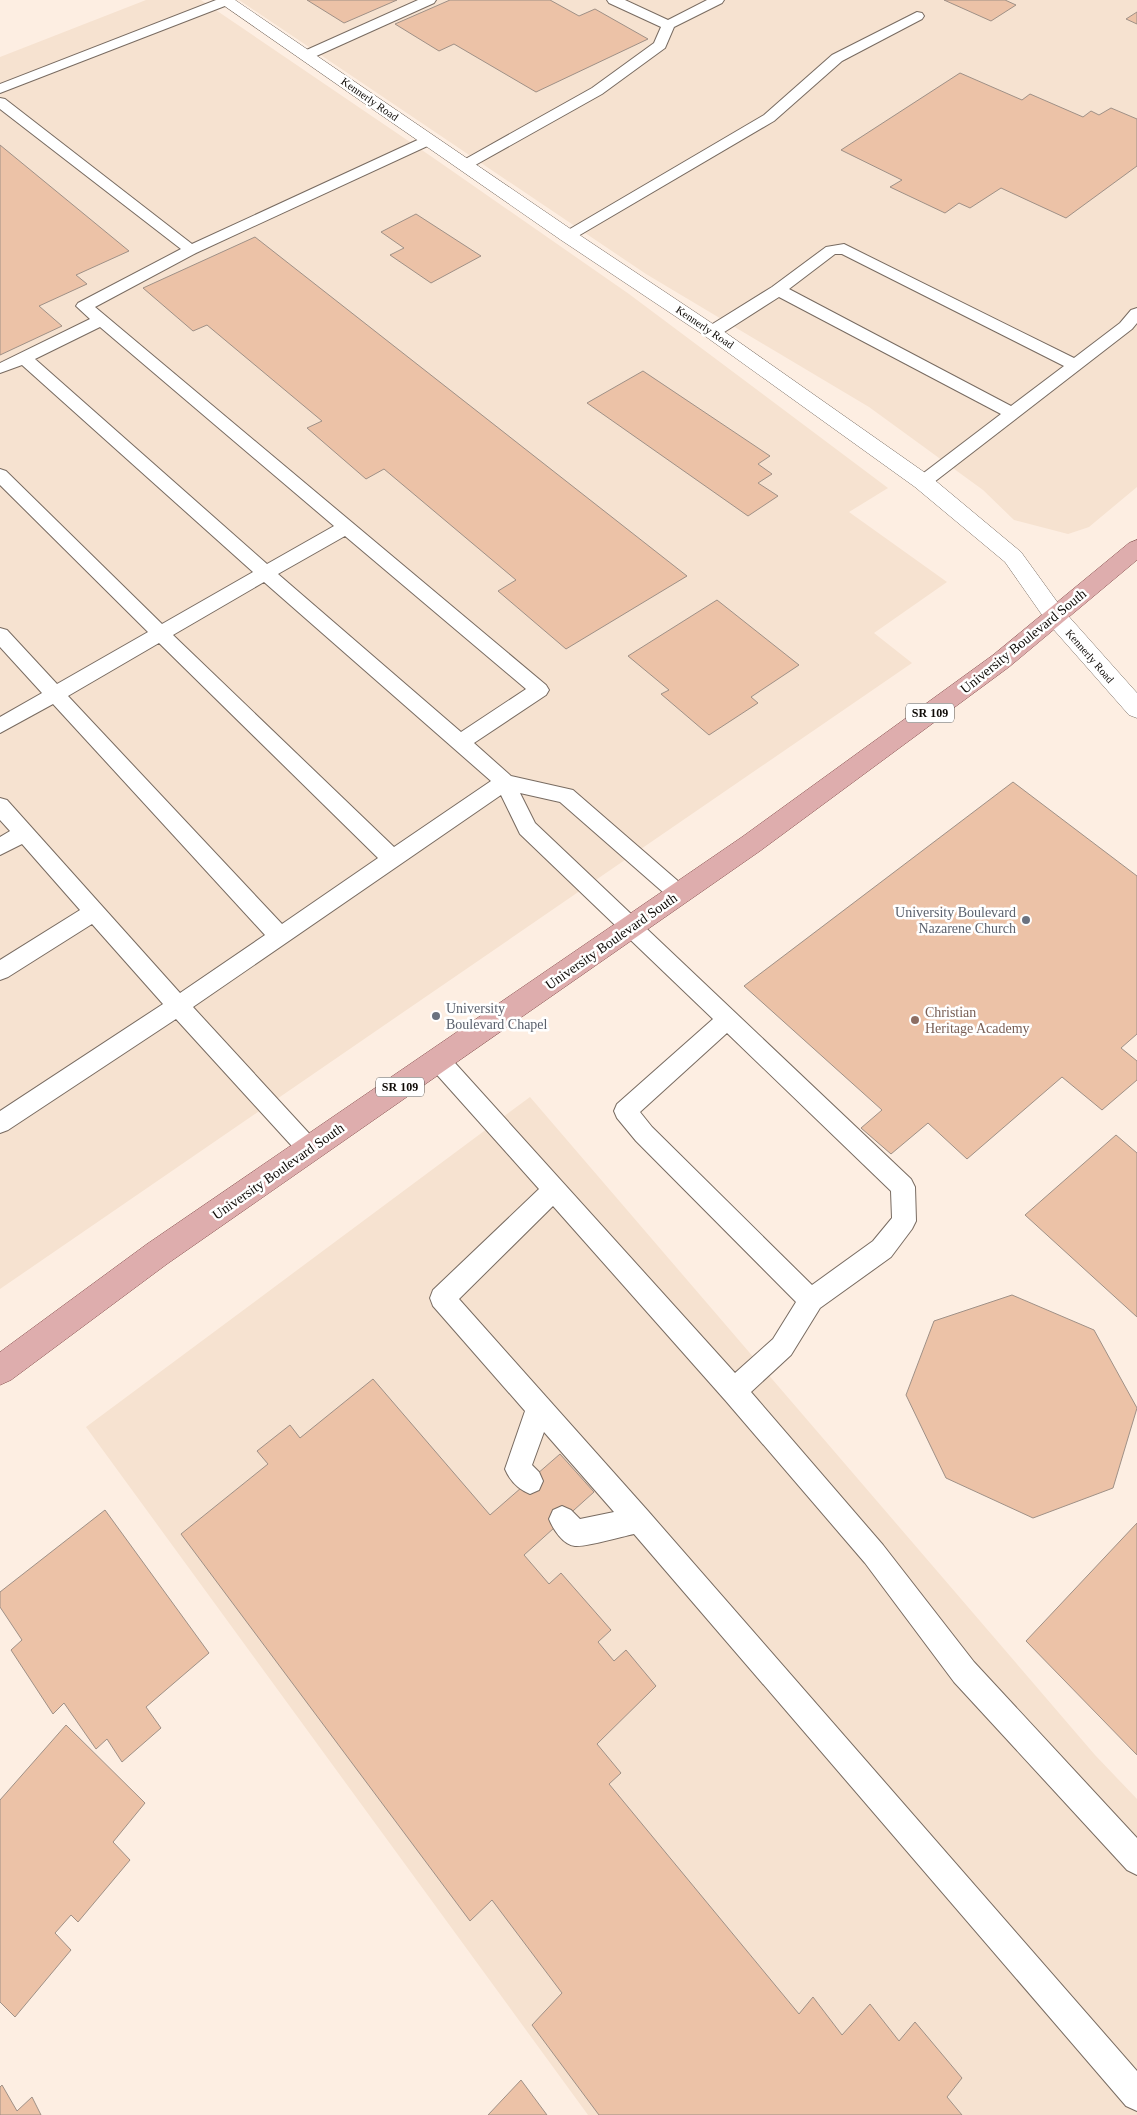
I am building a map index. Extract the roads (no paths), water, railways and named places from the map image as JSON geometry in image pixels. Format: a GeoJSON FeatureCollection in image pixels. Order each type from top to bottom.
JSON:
{"type":"FeatureCollection","features":[{"type":"Feature","properties":{"kind":"main road","name":"University Boulevard South"},"geometry":{"type":"LineString","coordinates":[[0,1370],[157,1254],[751,844],[993,667],[1137,548]]}},
{"type":"Feature","properties":{"kind":"street","name":"Kennerly Road"},"geometry":{"type":"LineString","coordinates":[[225,0],[568,236],[712,332],[923,482],[1013,557],[1055,616],[1137,709]]}},
{"type":"Feature","properties":{"kind":"lane"},"geometry":{"type":"LineString","coordinates":[[0,89],[225,0]]}},
{"type":"Feature","properties":{"kind":"lane"},"geometry":{"type":"LineString","coordinates":[[307,55],[429,0]]}},
{"type":"Feature","properties":{"kind":"lane"},"geometry":{"type":"LineString","coordinates":[[614,0],[668,26]]}},
{"type":"Feature","properties":{"kind":"lane"},"geometry":{"type":"LineString","coordinates":[[465,165],[597,90],[660,45],[668,26],[717,0]]}},
{"type":"Feature","properties":{"kind":"lane"},"geometry":{"type":"LineString","coordinates":[[568,236],[769,118],[837,58],[916,16]]}},
{"type":"Feature","properties":{"kind":"lane"},"geometry":{"type":"LineString","coordinates":[[0,102],[191,250]]}},
{"type":"Feature","properties":{"kind":"lane"},"geometry":{"type":"LineString","coordinates":[[428,140],[191,250],[84,306],[539,690],[460,742]]}},
{"type":"Feature","properties":{"kind":"lane"},"geometry":{"type":"LineString","coordinates":[[712,332],[778,290],[831,250],[844,249],[1075,365]]}},
{"type":"Feature","properties":{"kind":"lane"},"geometry":{"type":"LineString","coordinates":[[778,290],[1012,413]]}},
{"type":"Feature","properties":{"kind":"lane"},"geometry":{"type":"LineString","coordinates":[[923,482],[1075,365],[1132,326],[1137,313]]}},
{"type":"Feature","properties":{"kind":"lane"},"geometry":{"type":"LineString","coordinates":[[0,368],[6,367],[102,320]]}},
{"type":"Feature","properties":{"kind":"lane"},"geometry":{"type":"LineString","coordinates":[[24,358],[265,573],[505,782],[526,828],[903,1187],[904,1221],[882,1249],[811,1300],[782,1347],[734,1391]]}},
{"type":"Feature","properties":{"kind":"lane"},"geometry":{"type":"LineString","coordinates":[[0,475],[160,634],[393,859]]}},
{"type":"Feature","properties":{"kind":"lane"},"geometry":{"type":"LineString","coordinates":[[0,726],[346,527]]}},
{"type":"Feature","properties":{"kind":"lane"},"geometry":{"type":"LineString","coordinates":[[0,635],[280,936]]}},
{"type":"Feature","properties":{"kind":"lane"},"geometry":{"type":"LineString","coordinates":[[0,1123],[178,1006],[505,782],[566,796],[679,894]]}},
{"type":"Feature","properties":{"kind":"lane"},"geometry":{"type":"LineString","coordinates":[[0,806],[178,1006],[309,1149]]}},
{"type":"Feature","properties":{"kind":"lane"},"geometry":{"type":"LineString","coordinates":[[0,847],[24,833]]}},
{"type":"Feature","properties":{"kind":"lane"},"geometry":{"type":"LineString","coordinates":[[0,971],[95,912]]}},
{"type":"Feature","properties":{"kind":"lane"},"geometry":{"type":"LineString","coordinates":[[727,1020],[625,1111],[644,1134],[811,1300]]}},
{"type":"Feature","properties":{"kind":"lane"},"geometry":{"type":"LineString","coordinates":[[438,1060],[734,1391],[874,1554],[964,1672],[1137,1860]]}},
{"type":"Feature","properties":{"kind":"lane"},"geometry":{"type":"LineString","coordinates":[[555,1189],[442,1298],[639,1520],[1137,2095]]}},
{"type":"Feature","properties":{"kind":"lane"},"geometry":{"type":"LineString","coordinates":[[530,1480],[518,1469],[539,1408]]}},
{"type":"Feature","properties":{"kind":"lane"},"geometry":{"type":"LineString","coordinates":[[562,1519],[575,1533],[639,1520]]}},
{"type":"Feature","properties":{"kind":"place","name":"University Boulevard Nazarene Church"},"geometry":{"type":"Point","coordinates":[1026,920]}},
{"type":"Feature","properties":{"kind":"place","name":"University Boulevard Chapel"},"geometry":{"type":"Point","coordinates":[436,1016]}},
{"type":"Feature","properties":{"kind":"place","name":"Christian Heritage Academy"},"geometry":{"type":"Point","coordinates":[915,1020]}}]}
